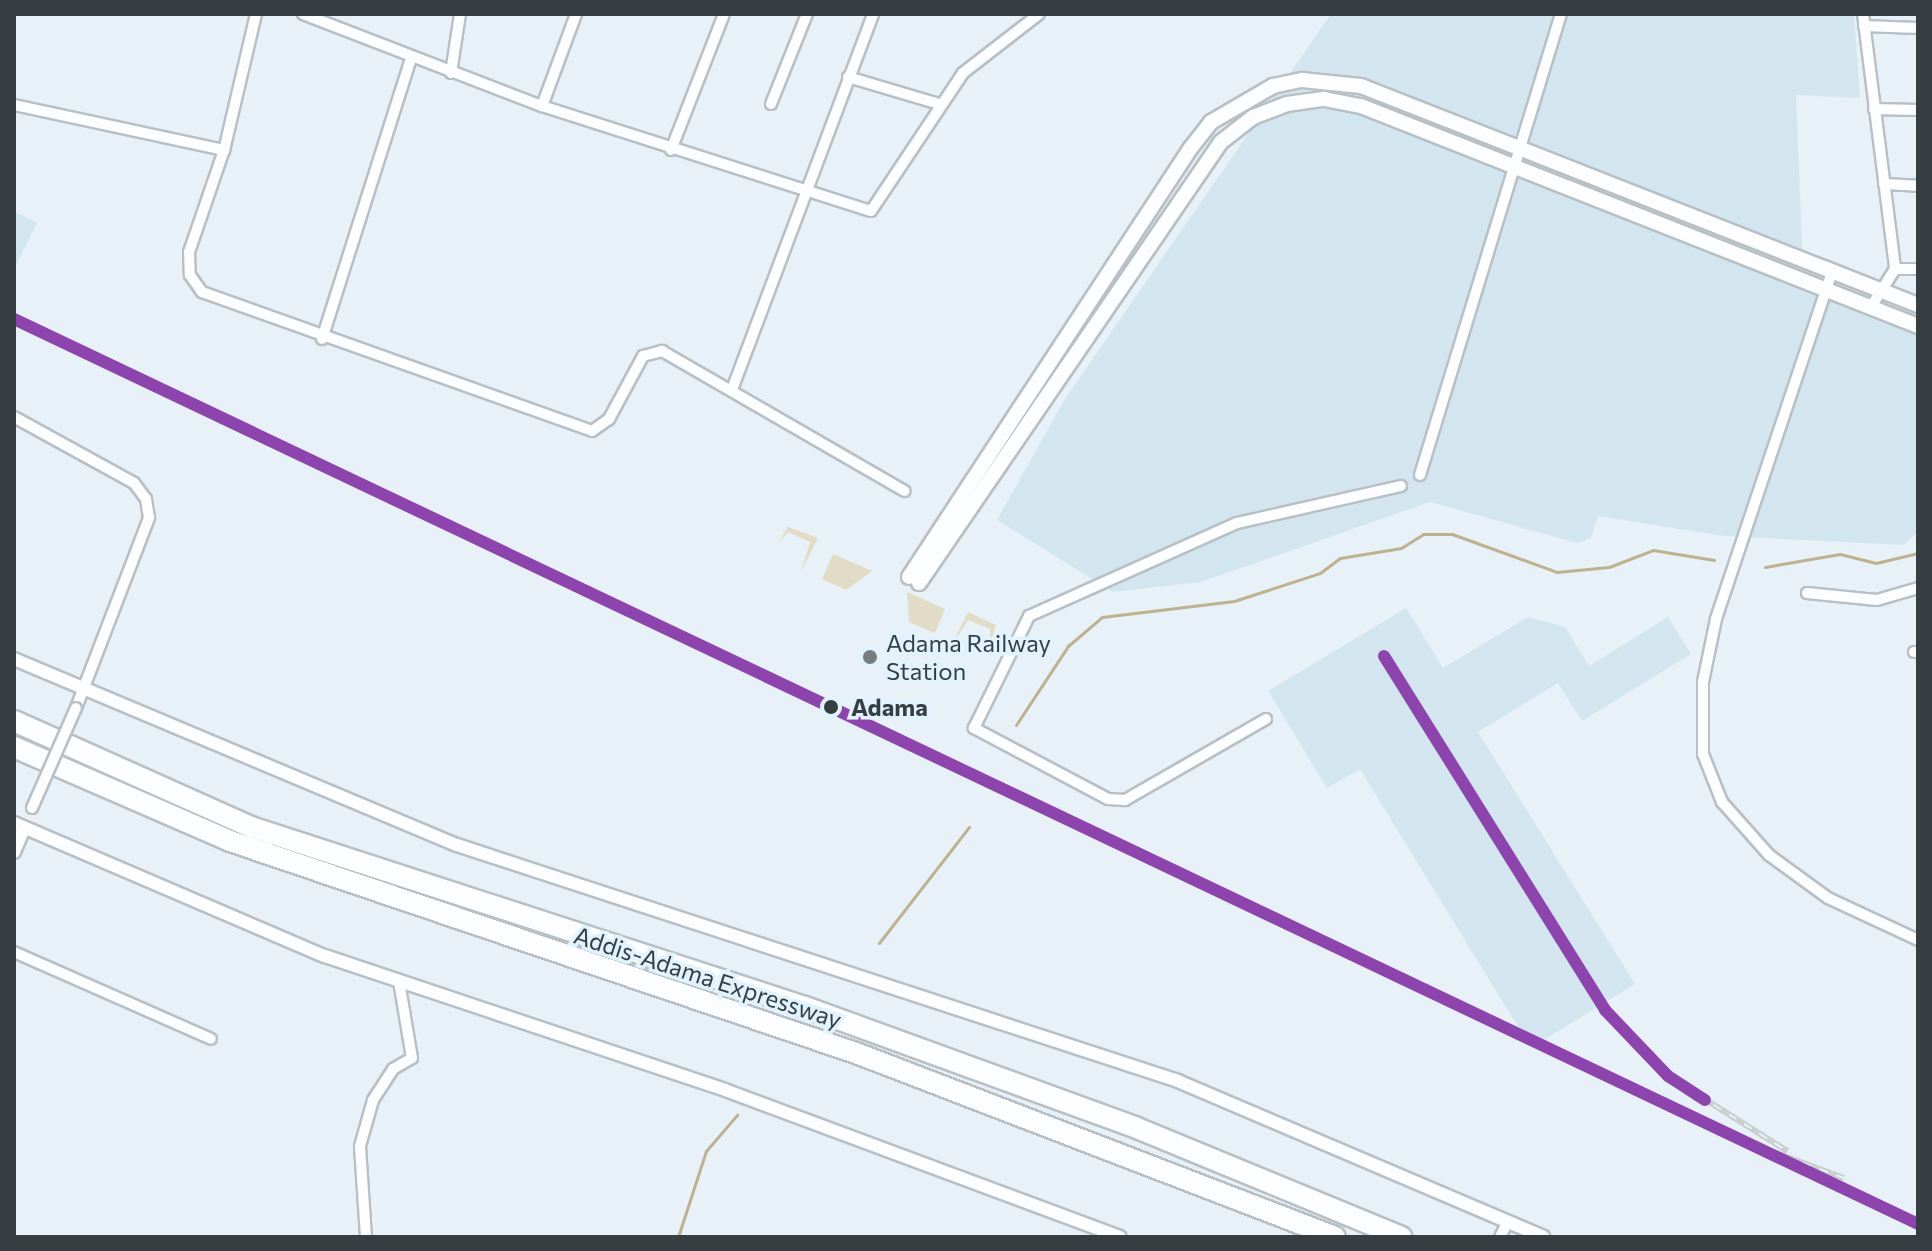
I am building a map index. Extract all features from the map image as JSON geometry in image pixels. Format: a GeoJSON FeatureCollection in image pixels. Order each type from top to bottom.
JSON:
{"type":"FeatureCollection","features":[{"type":"Feature","properties":{"kind":"highway","name":"Addis-Adama Expressway"},"geometry":{"type":"LineString","coordinates":[[14,721],[251,827],[805,1007],[1137,1128],[1401,1237]]}},
{"type":"Feature","properties":{"kind":"highway","name":"Addis-Adama Expressway"},"geometry":{"type":"LineString","coordinates":[[14,747],[230,841],[856,1053],[1335,1237]]}},
{"type":"Feature","properties":{"kind":"main road"},"geometry":{"type":"LineString","coordinates":[[1918,305],[1521,145],[1335,82],[1273,86],[1211,122],[914,580],[1221,142],[1253,117],[1324,99],[1361,106],[1515,164],[1918,326]]}},
{"type":"Feature","properties":{"kind":"street"},"geometry":{"type":"LineString","coordinates":[[256,14],[224,150],[189,252],[190,275],[202,292],[322,339],[592,431],[609,419],[635,365],[653,351],[733,387],[904,491]]}},
{"type":"Feature","properties":{"kind":"street"},"geometry":{"type":"LineString","coordinates":[[303,14],[411,59],[542,106],[803,193],[871,211],[939,104],[977,57],[1035,15]]}},
{"type":"Feature","properties":{"kind":"street"},"geometry":{"type":"LineString","coordinates":[[451,73],[460,14]]}},
{"type":"Feature","properties":{"kind":"street"},"geometry":{"type":"LineString","coordinates":[[542,106],[576,14]]}},
{"type":"Feature","properties":{"kind":"street"},"geometry":{"type":"LineString","coordinates":[[671,150],[724,14]]}},
{"type":"Feature","properties":{"kind":"street"},"geometry":{"type":"LineString","coordinates":[[771,104],[807,14]]}},
{"type":"Feature","properties":{"kind":"street"},"geometry":{"type":"LineString","coordinates":[[733,387],[803,193],[873,14]]}},
{"type":"Feature","properties":{"kind":"street"},"geometry":{"type":"LineString","coordinates":[[1420,475],[1561,14]]}},
{"type":"Feature","properties":{"kind":"street"},"geometry":{"type":"LineString","coordinates":[[1871,307],[1878,289],[1895,269],[1863,20],[1918,28]]}},
{"type":"Feature","properties":{"kind":"street"},"geometry":{"type":"LineString","coordinates":[[322,339],[411,59]]}},
{"type":"Feature","properties":{"kind":"street"},"geometry":{"type":"LineString","coordinates":[[848,77],[939,104]]}},
{"type":"Feature","properties":{"kind":"street"},"geometry":{"type":"LineString","coordinates":[[14,105],[224,150]]}},
{"type":"Feature","properties":{"kind":"street"},"geometry":{"type":"LineString","coordinates":[[1874,109],[1918,110]]}},
{"type":"Feature","properties":{"kind":"street"},"geometry":{"type":"LineString","coordinates":[[1884,184],[1918,186]]}},
{"type":"Feature","properties":{"kind":"street"},"geometry":{"type":"LineString","coordinates":[[1895,269],[1918,269]]}},
{"type":"Feature","properties":{"kind":"street"},"geometry":{"type":"LineString","coordinates":[[1832,272],[1721,602],[1703,682],[1703,754],[1722,802],[1769,855],[1828,898],[1918,940]]}},
{"type":"Feature","properties":{"kind":"street"},"geometry":{"type":"LineString","coordinates":[[14,417],[134,483],[146,499],[149,518],[76,708],[32,808],[19,826],[14,852]]}},
{"type":"Feature","properties":{"kind":"street"},"geometry":{"type":"LineString","coordinates":[[1266,719],[1125,800],[1108,799],[980,737],[975,717],[1029,616],[1237,523],[1401,486]]}},
{"type":"Feature","properties":{"kind":"street"},"geometry":{"type":"LineString","coordinates":[[1807,593],[1877,600],[1918,588]]}},
{"type":"Feature","properties":{"kind":"street"},"geometry":{"type":"LineString","coordinates":[[14,659],[457,845],[1178,1081],[1543,1237]]}},
{"type":"Feature","properties":{"kind":"street"},"geometry":{"type":"LineString","coordinates":[[19,826],[399,981],[725,1090],[1120,1237]]}},
{"type":"Feature","properties":{"kind":"street"},"geometry":{"type":"LineString","coordinates":[[14,952],[211,1039]]}},
{"type":"Feature","properties":{"kind":"street"},"geometry":{"type":"LineString","coordinates":[[366,1237],[360,1146],[373,1100],[393,1069],[412,1058],[399,981]]}},
{"type":"Feature","properties":{"kind":"street"},"geometry":{"type":"LineString","coordinates":[[1500,1237],[1508,1221]]}},
{"type":"Feature","properties":{"kind":"shaded area"},"geometry":{"type":"Polygon","coordinates":[[[1331,14],[1854,14],[1860,98],[1796,95],[1804,291],[1918,336],[1918,531],[1904,545],[1724,536],[1598,516],[1591,538],[1577,543],[1430,502],[1201,582],[1113,592],[997,520],[1065,399],[1331,14]]]}},
{"type":"Feature","properties":{"kind":"shaded area"},"geometry":{"type":"Polygon","coordinates":[[[14,211],[37,223],[14,269],[14,211]]]}},
{"type":"Feature","properties":{"kind":"shaded area"},"geometry":{"type":"Polygon","coordinates":[[[788,527],[818,538],[801,572],[810,542],[788,532],[778,543],[788,527]]]}},
{"type":"Feature","properties":{"kind":"shaded area"},"geometry":{"type":"Polygon","coordinates":[[[833,554],[872,571],[846,590],[822,579],[833,554]]]}},
{"type":"Feature","properties":{"kind":"shaded area"},"geometry":{"type":"Polygon","coordinates":[[[907,592],[945,609],[935,633],[909,622],[907,592]]]}},
{"type":"Feature","properties":{"kind":"shaded area"},"geometry":{"type":"Polygon","coordinates":[[[1406,608],[1443,668],[1528,617],[1565,627],[1589,666],[1668,617],[1691,654],[1582,721],[1558,683],[1478,732],[1635,984],[1544,1040],[1520,1030],[1360,769],[1327,788],[1268,691],[1406,608]]]}},
{"type":"Feature","properties":{"kind":"shaded area"},"geometry":{"type":"Polygon","coordinates":[[[968,612],[996,625],[990,644],[990,629],[968,620],[950,648],[968,612]]]}},
{"type":"Feature","properties":{"kind":"waterway"},"geometry":{"type":"LineString","coordinates":[[1016,725],[1068,646],[1102,617],[1234,601],[1320,573],[1340,558],[1401,548],[1423,534],[1452,534],[1557,572],[1609,567],[1653,550],[1714,560]]}},
{"type":"Feature","properties":{"kind":"waterway"},"geometry":{"type":"LineString","coordinates":[[1765,567],[1840,554],[1876,563],[1918,553]]}},
{"type":"Feature","properties":{"kind":"waterway"},"geometry":{"type":"LineString","coordinates":[[879,943],[969,827]]}},
{"type":"Feature","properties":{"kind":"waterway"},"geometry":{"type":"LineString","coordinates":[[678,1237],[706,1151],[737,1115]]}},
{"type":"Feature","properties":{"kind":"railway"},"geometry":{"type":"LineString","coordinates":[[14,319],[1545,1047]]}},
{"type":"Feature","properties":{"kind":"railway"},"geometry":{"type":"LineString","coordinates":[[1384,656],[1605,1010],[1668,1076],[1787,1151]]}},
{"type":"Feature","properties":{"kind":"railway"},"geometry":{"type":"LineString","coordinates":[[1752,1144],[1844,1178]]}},
{"type":"Feature","properties":{"kind":"transit line"},"geometry":{"type":"LineString","coordinates":[[14,319],[1918,1224]]}},
{"type":"Feature","properties":{"kind":"transit line"},"geometry":{"type":"LineString","coordinates":[[1384,656],[1605,1010],[1668,1076],[1705,1100]]}},
{"type":"Feature","properties":{"kind":"place","name":"Adama Railway Station"},"geometry":{"type":"Point","coordinates":[870,657]}},
{"type":"Feature","properties":{"kind":"place","name":"Adama"},"geometry":{"type":"Point","coordinates":[831,707]}}]}
